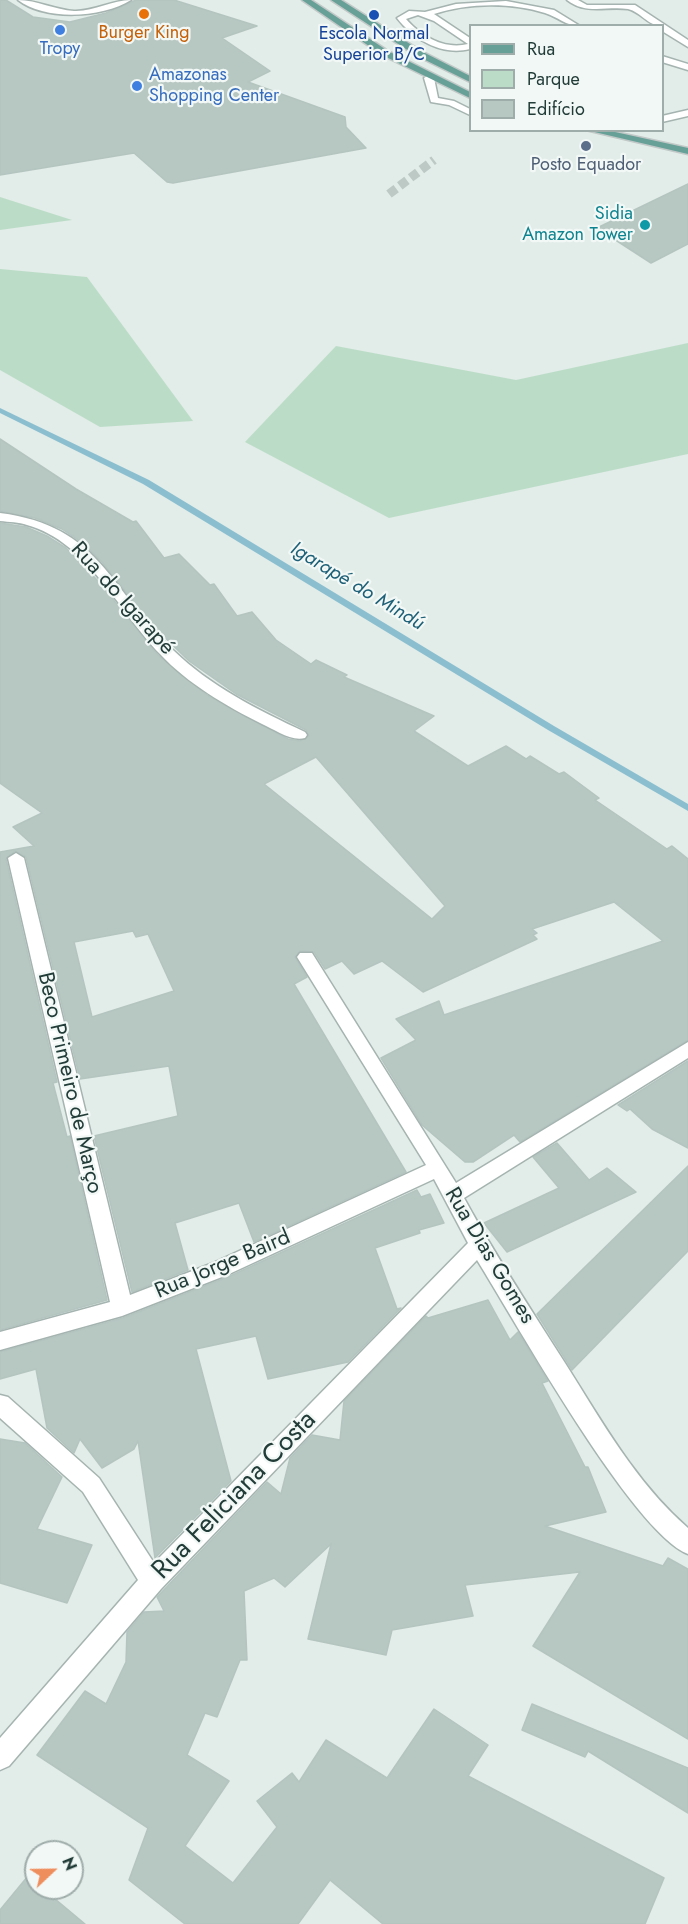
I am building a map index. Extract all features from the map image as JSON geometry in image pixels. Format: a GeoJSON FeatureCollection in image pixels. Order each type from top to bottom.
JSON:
{"type":"FeatureCollection","features":[{"type":"Feature","properties":{"kind":"main road"},"geometry":{"type":"LineString","coordinates":[[306,0],[374,49],[429,78],[469,94]]}},
{"type":"Feature","properties":{"kind":"main road"},"geometry":{"type":"LineString","coordinates":[[335,0],[395,38],[469,78]]}},
{"type":"Feature","properties":{"kind":"main road"},"geometry":{"type":"LineString","coordinates":[[599,132],[688,151]]}},
{"type":"Feature","properties":{"kind":"main road"},"geometry":{"type":"LineString","coordinates":[[651,132],[676,137]]}},
{"type":"Feature","properties":{"kind":"street"},"geometry":{"type":"LineString","coordinates":[[22,0],[43,9],[63,13],[87,13],[127,0]]}},
{"type":"Feature","properties":{"kind":"street"},"geometry":{"type":"LineString","coordinates":[[572,0],[586,7],[632,7],[658,24]]}},
{"type":"Feature","properties":{"kind":"street"},"geometry":{"type":"LineString","coordinates":[[469,45],[460,49],[441,48],[401,18],[411,14],[427,14],[438,8],[493,3],[530,6],[553,12],[573,24]]}},
{"type":"Feature","properties":{"kind":"street"},"geometry":{"type":"LineString","coordinates":[[427,14],[469,43]]}},
{"type":"Feature","properties":{"kind":"street"},"geometry":{"type":"LineString","coordinates":[[664,28],[688,44]]}},
{"type":"Feature","properties":{"kind":"street"},"geometry":{"type":"LineString","coordinates":[[395,38],[422,35]]}},
{"type":"Feature","properties":{"kind":"street"},"geometry":{"type":"LineString","coordinates":[[664,59],[688,67]]}},
{"type":"Feature","properties":{"kind":"street"},"geometry":{"type":"LineString","coordinates":[[429,78],[434,100],[451,103],[469,112]]}},
{"type":"Feature","properties":{"kind":"street"},"geometry":{"type":"LineString","coordinates":[[664,119],[688,113]]}},
{"type":"Feature","properties":{"kind":"street","name":"Rua do Igarapé"},"geometry":{"type":"LineString","coordinates":[[0,517],[35,522],[71,541],[100,569],[147,633],[168,654],[207,686],[263,719],[299,735]]}},
{"type":"Feature","properties":{"kind":"street","name":"Beco Primeiro de Março"},"geometry":{"type":"LineString","coordinates":[[16,858],[122,1307]]}},
{"type":"Feature","properties":{"kind":"street","name":"Rua Dias Gomes"},"geometry":{"type":"LineString","coordinates":[[306,957],[438,1168],[451,1196],[480,1245],[603,1442],[650,1506],[688,1543]]}},
{"type":"Feature","properties":{"kind":"street"},"geometry":{"type":"LineString","coordinates":[[451,1196],[688,1049]]}},
{"type":"Feature","properties":{"kind":"street","name":"Rua Jorge Baird"},"geometry":{"type":"LineString","coordinates":[[0,1341],[122,1307],[220,1269],[438,1168]]}},
{"type":"Feature","properties":{"kind":"street","name":"Rua Feliciana Costa"},"geometry":{"type":"LineString","coordinates":[[0,1757],[152,1581],[480,1245]]}},
{"type":"Feature","properties":{"kind":"street"},"geometry":{"type":"LineString","coordinates":[[0,1404],[91,1485],[152,1581]]}},
{"type":"Feature","properties":{"kind":"green space"},"geometry":{"type":"Polygon","coordinates":[[[0,197],[72,220],[0,230],[0,197]]]}},
{"type":"Feature","properties":{"kind":"green space"},"geometry":{"type":"Polygon","coordinates":[[[0,269],[87,277],[193,421],[100,427],[0,370],[0,269]]]}},
{"type":"Feature","properties":{"kind":"green space"},"geometry":{"type":"Polygon","coordinates":[[[688,343],[688,454],[389,518],[245,442],[336,346],[516,380],[688,343]]]}},
{"type":"Feature","properties":{"kind":"building","name":"Amazonas Shopping Center"},"geometry":{"type":"Polygon","coordinates":[[[0,0],[6,0],[33,17],[70,22],[106,13],[136,0],[174,0],[257,26],[222,38],[270,71],[248,82],[345,117],[346,127],[366,148],[173,183],[167,182],[134,153],[0,175],[0,0]]]}},
{"type":"Feature","properties":{"kind":"building","name":"Sidia Amazon Tower"},"geometry":{"type":"Polygon","coordinates":[[[688,184],[688,244],[651,263],[597,228],[688,184]]]}},
{"type":"Feature","properties":{"kind":"building"},"geometry":{"type":"Polygon","coordinates":[[[0,439],[76,489],[133,522],[136,521],[164,558],[179,554],[210,585],[214,584],[237,616],[252,612],[276,640],[311,664],[316,660],[347,675],[344,677],[434,716],[414,731],[468,766],[506,746],[526,759],[530,756],[559,774],[564,772],[599,798],[595,800],[667,849],[672,846],[688,859],[688,1040],[520,1142],[514,1135],[473,1162],[465,1162],[422,1125],[381,1058],[416,1040],[396,1019],[439,1001],[444,1015],[663,941],[614,902],[532,929],[537,933],[533,935],[537,939],[423,992],[382,961],[354,974],[342,961],[325,969],[314,952],[300,951],[295,957],[307,977],[294,984],[406,1172],[254,1242],[239,1203],[175,1223],[188,1270],[132,1292],[94,1136],[178,1116],[169,1066],[80,1079],[26,857],[15,851],[6,859],[57,1082],[53,1083],[67,1137],[70,1136],[107,1300],[0,1330],[0,852],[34,846],[13,827],[42,813],[0,783],[0,523],[26,527],[66,548],[99,582],[158,655],[207,695],[288,739],[300,741],[309,736],[306,730],[236,694],[189,661],[153,626],[102,562],[84,544],[62,529],[35,518],[0,511],[0,439]],[[316,757],[264,784],[432,919],[445,906],[316,757]],[[133,931],[74,942],[92,1017],[174,991],[148,934],[136,937],[133,931]]]}},
{"type":"Feature","properties":{"kind":"building"},"geometry":{"type":"Polygon","coordinates":[[[688,1061],[688,1148],[652,1129],[630,1109],[627,1111],[618,1105],[688,1061]]]}},
{"type":"Feature","properties":{"kind":"building"},"geometry":{"type":"Polygon","coordinates":[[[557,1143],[589,1180],[607,1168],[636,1192],[507,1252],[484,1223],[559,1188],[533,1157],[557,1143]]]}},
{"type":"Feature","properties":{"kind":"building"},"geometry":{"type":"Polygon","coordinates":[[[688,1166],[688,1251],[572,1370],[537,1314],[688,1166]]]}},
{"type":"Feature","properties":{"kind":"building"},"geometry":{"type":"Polygon","coordinates":[[[417,1190],[421,1197],[430,1194],[444,1223],[419,1230],[420,1233],[375,1248],[397,1309],[401,1308],[348,1362],[268,1379],[256,1336],[196,1349],[231,1481],[155,1558],[138,1441],[134,1449],[102,1468],[80,1439],[74,1453],[47,1428],[36,1369],[0,1379],[0,1352],[123,1318],[228,1277],[417,1190]]]}},
{"type":"Feature","properties":{"kind":"building"},"geometry":{"type":"Polygon","coordinates":[[[488,1300],[510,1340],[518,1332],[548,1381],[542,1383],[585,1467],[588,1467],[606,1512],[545,1526],[663,1566],[668,1558],[688,1569],[688,1739],[533,1646],[580,1572],[465,1585],[473,1616],[392,1630],[386,1655],[308,1639],[331,1544],[285,1587],[274,1578],[244,1591],[247,1660],[240,1660],[217,1717],[205,1713],[187,1755],[229,1781],[185,1846],[233,1883],[277,1827],[257,1801],[292,1773],[299,1782],[326,1740],[387,1778],[434,1709],[488,1745],[468,1776],[664,1878],[645,1924],[383,1924],[330,1880],[298,1924],[185,1924],[129,1880],[148,1828],[37,1755],[85,1691],[106,1704],[126,1662],[127,1632],[144,1612],[164,1611],[157,1597],[267,1482],[281,1494],[290,1458],[312,1435],[340,1440],[344,1401],[426,1316],[428,1318],[488,1300]]]}},
{"type":"Feature","properties":{"kind":"building"},"geometry":{"type":"Polygon","coordinates":[[[0,1439],[25,1443],[62,1477],[37,1529],[92,1545],[67,1603],[0,1583],[0,1439]]]}},
{"type":"Feature","properties":{"kind":"building"},"geometry":{"type":"Polygon","coordinates":[[[532,1704],[688,1768],[688,1813],[588,1751],[585,1757],[522,1730],[532,1704]]]}},
{"type":"Feature","properties":{"kind":"building"},"geometry":{"type":"Polygon","coordinates":[[[24,1881],[24,1900],[56,1900],[85,1924],[0,1924],[0,1910],[24,1881]]]}},
{"type":"Feature","properties":{"kind":"waterway","name":"Igarapé do Mindú"},"geometry":{"type":"LineString","coordinates":[[0,410],[146,482],[551,728],[688,808]]}},
{"type":"Feature","properties":{"kind":"tunnel"},"geometry":{"type":"LineString","coordinates":[[389,194],[434,160]]}},
{"type":"Feature","properties":{"kind":"place","name":"Burger King"},"geometry":{"type":"Point","coordinates":[144,14]}},
{"type":"Feature","properties":{"kind":"place","name":"Escola Normal Superior B/C"},"geometry":{"type":"Point","coordinates":[374,15]}},
{"type":"Feature","properties":{"kind":"place","name":"Tropy"},"geometry":{"type":"Point","coordinates":[60,30]}},
{"type":"Feature","properties":{"kind":"place","name":"Amazonas Shopping Center"},"geometry":{"type":"Point","coordinates":[137,86]}},
{"type":"Feature","properties":{"kind":"place","name":"Posto Equador"},"geometry":{"type":"Point","coordinates":[586,146]}},
{"type":"Feature","properties":{"kind":"place","name":"Sidia Amazon Tower"},"geometry":{"type":"Point","coordinates":[645,225]}}]}
